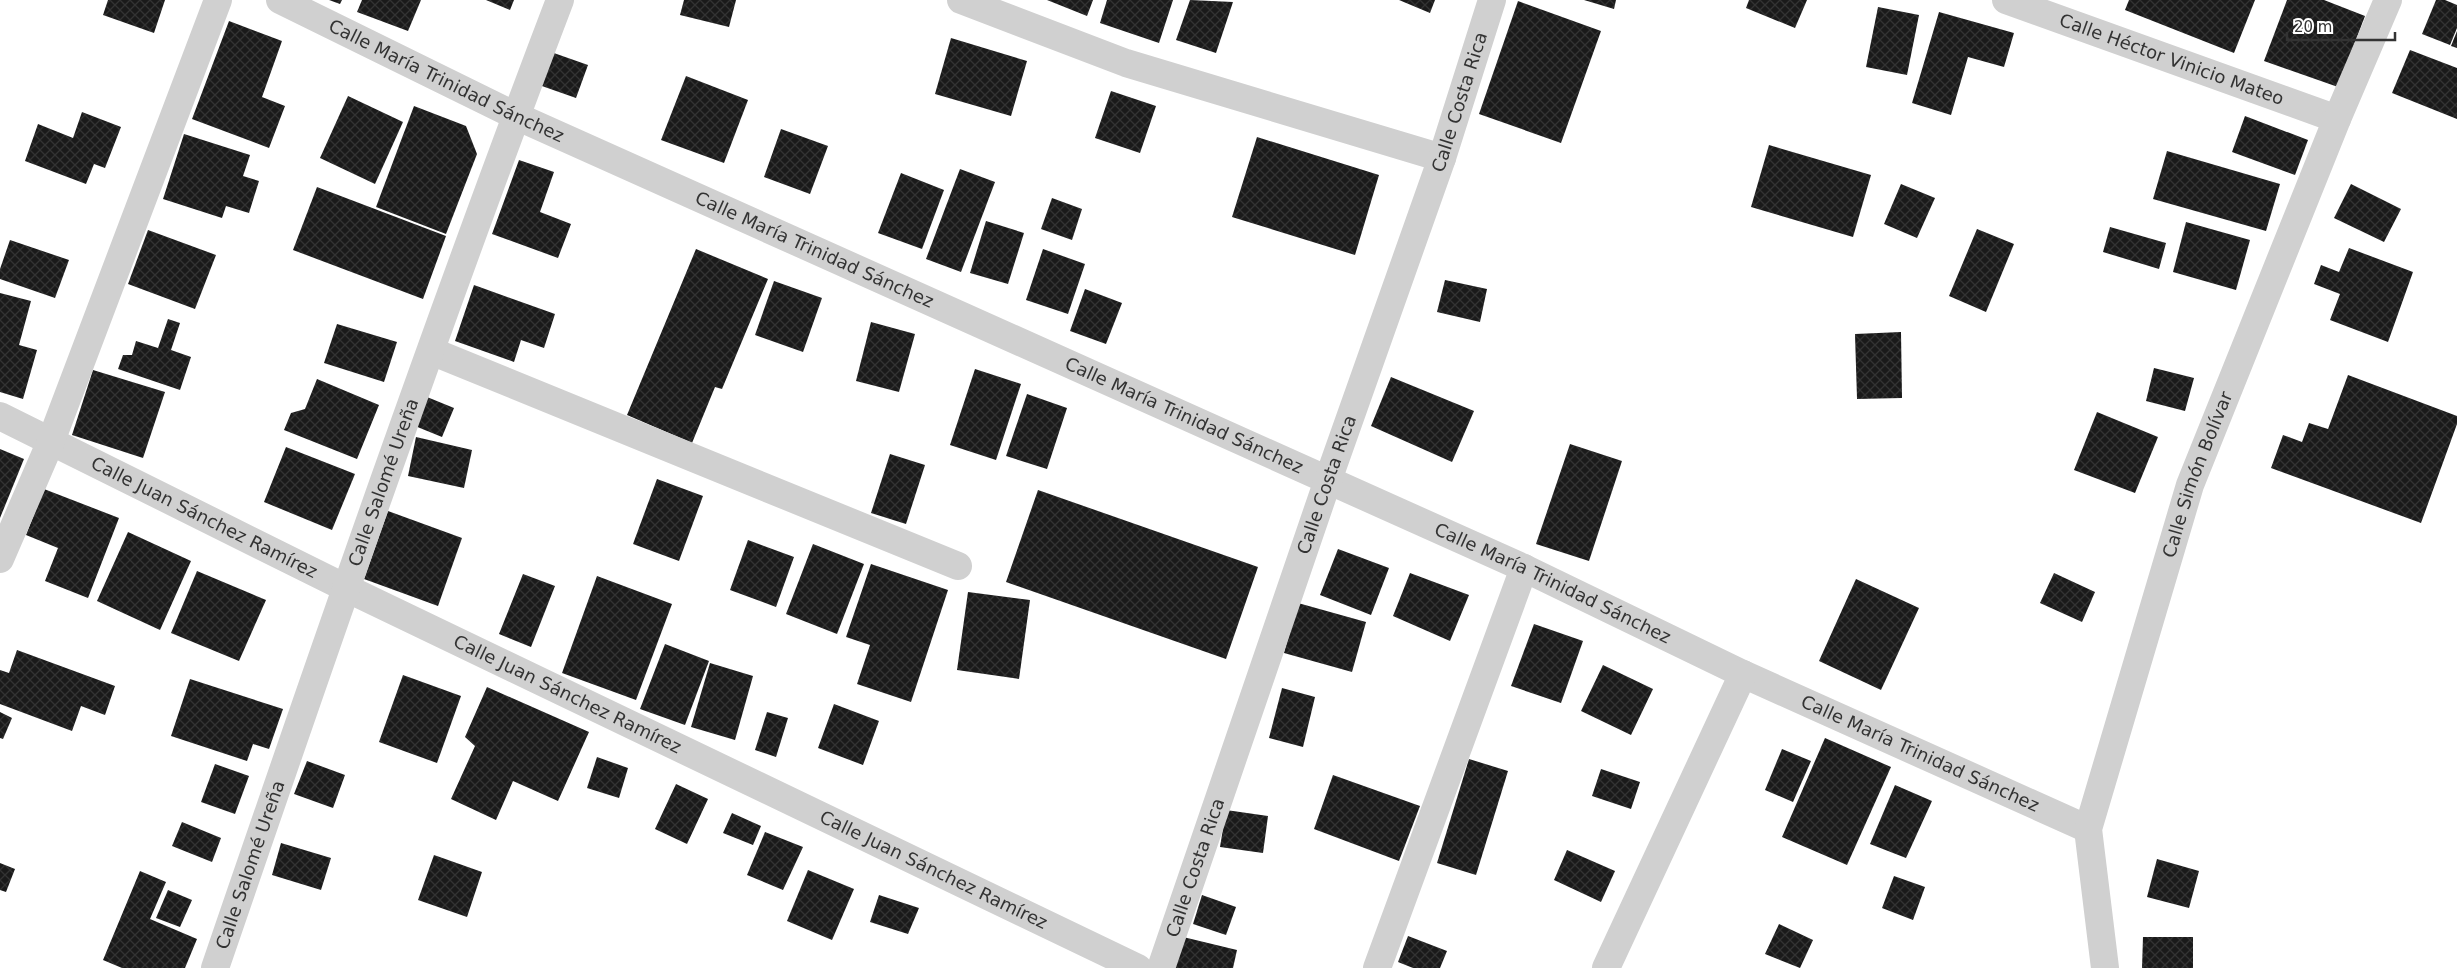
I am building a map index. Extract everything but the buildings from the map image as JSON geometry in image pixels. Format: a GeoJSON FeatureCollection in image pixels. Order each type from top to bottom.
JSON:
{"type":"FeatureCollection","features":[{"type":"Feature","properties":{"kind":"street"},"geometry":{"type":"LineString","coordinates":[[0,559],[51,441],[218,0]]}},
{"type":"Feature","properties":{"kind":"street","name":"Calle María Trinidad Sánchez"},"geometry":{"type":"LineString","coordinates":[[280,0],[516,116],[1524,568],[1743,674],[2088,829]]}},
{"type":"Feature","properties":{"kind":"street","name":"Calle Salomé Ureña"},"geometry":{"type":"LineString","coordinates":[[215,968],[346,588],[516,116],[560,0]]}},
{"type":"Feature","properties":{"kind":"street"},"geometry":{"type":"LineString","coordinates":[[961,0],[1126,63],[1442,158]]}},
{"type":"Feature","properties":{"kind":"street","name":"Calle Costa Rica"},"geometry":{"type":"LineString","coordinates":[[1161,968],[1328,480],[1442,158],[1492,0]]}},
{"type":"Feature","properties":{"kind":"street","name":"Calle Héctor Vinicio Mateo"},"geometry":{"type":"LineString","coordinates":[[2006,0],[2337,119]]}},
{"type":"Feature","properties":{"kind":"street","name":"Calle Simón Bolívar"},"geometry":{"type":"LineString","coordinates":[[2104,968],[2088,829],[2190,485],[2337,119],[2388,0]]}},
{"type":"Feature","properties":{"kind":"street"},"geometry":{"type":"LineString","coordinates":[[431,351],[958,566]]}},
{"type":"Feature","properties":{"kind":"street","name":"Calle Juan Sánchez Ramírez"},"geometry":{"type":"LineString","coordinates":[[0,416],[346,588],[1138,968]]}},
{"type":"Feature","properties":{"kind":"street"},"geometry":{"type":"LineString","coordinates":[[1377,968],[1524,568]]}},
{"type":"Feature","properties":{"kind":"street"},"geometry":{"type":"LineString","coordinates":[[1606,968],[1743,674]]}}]}
